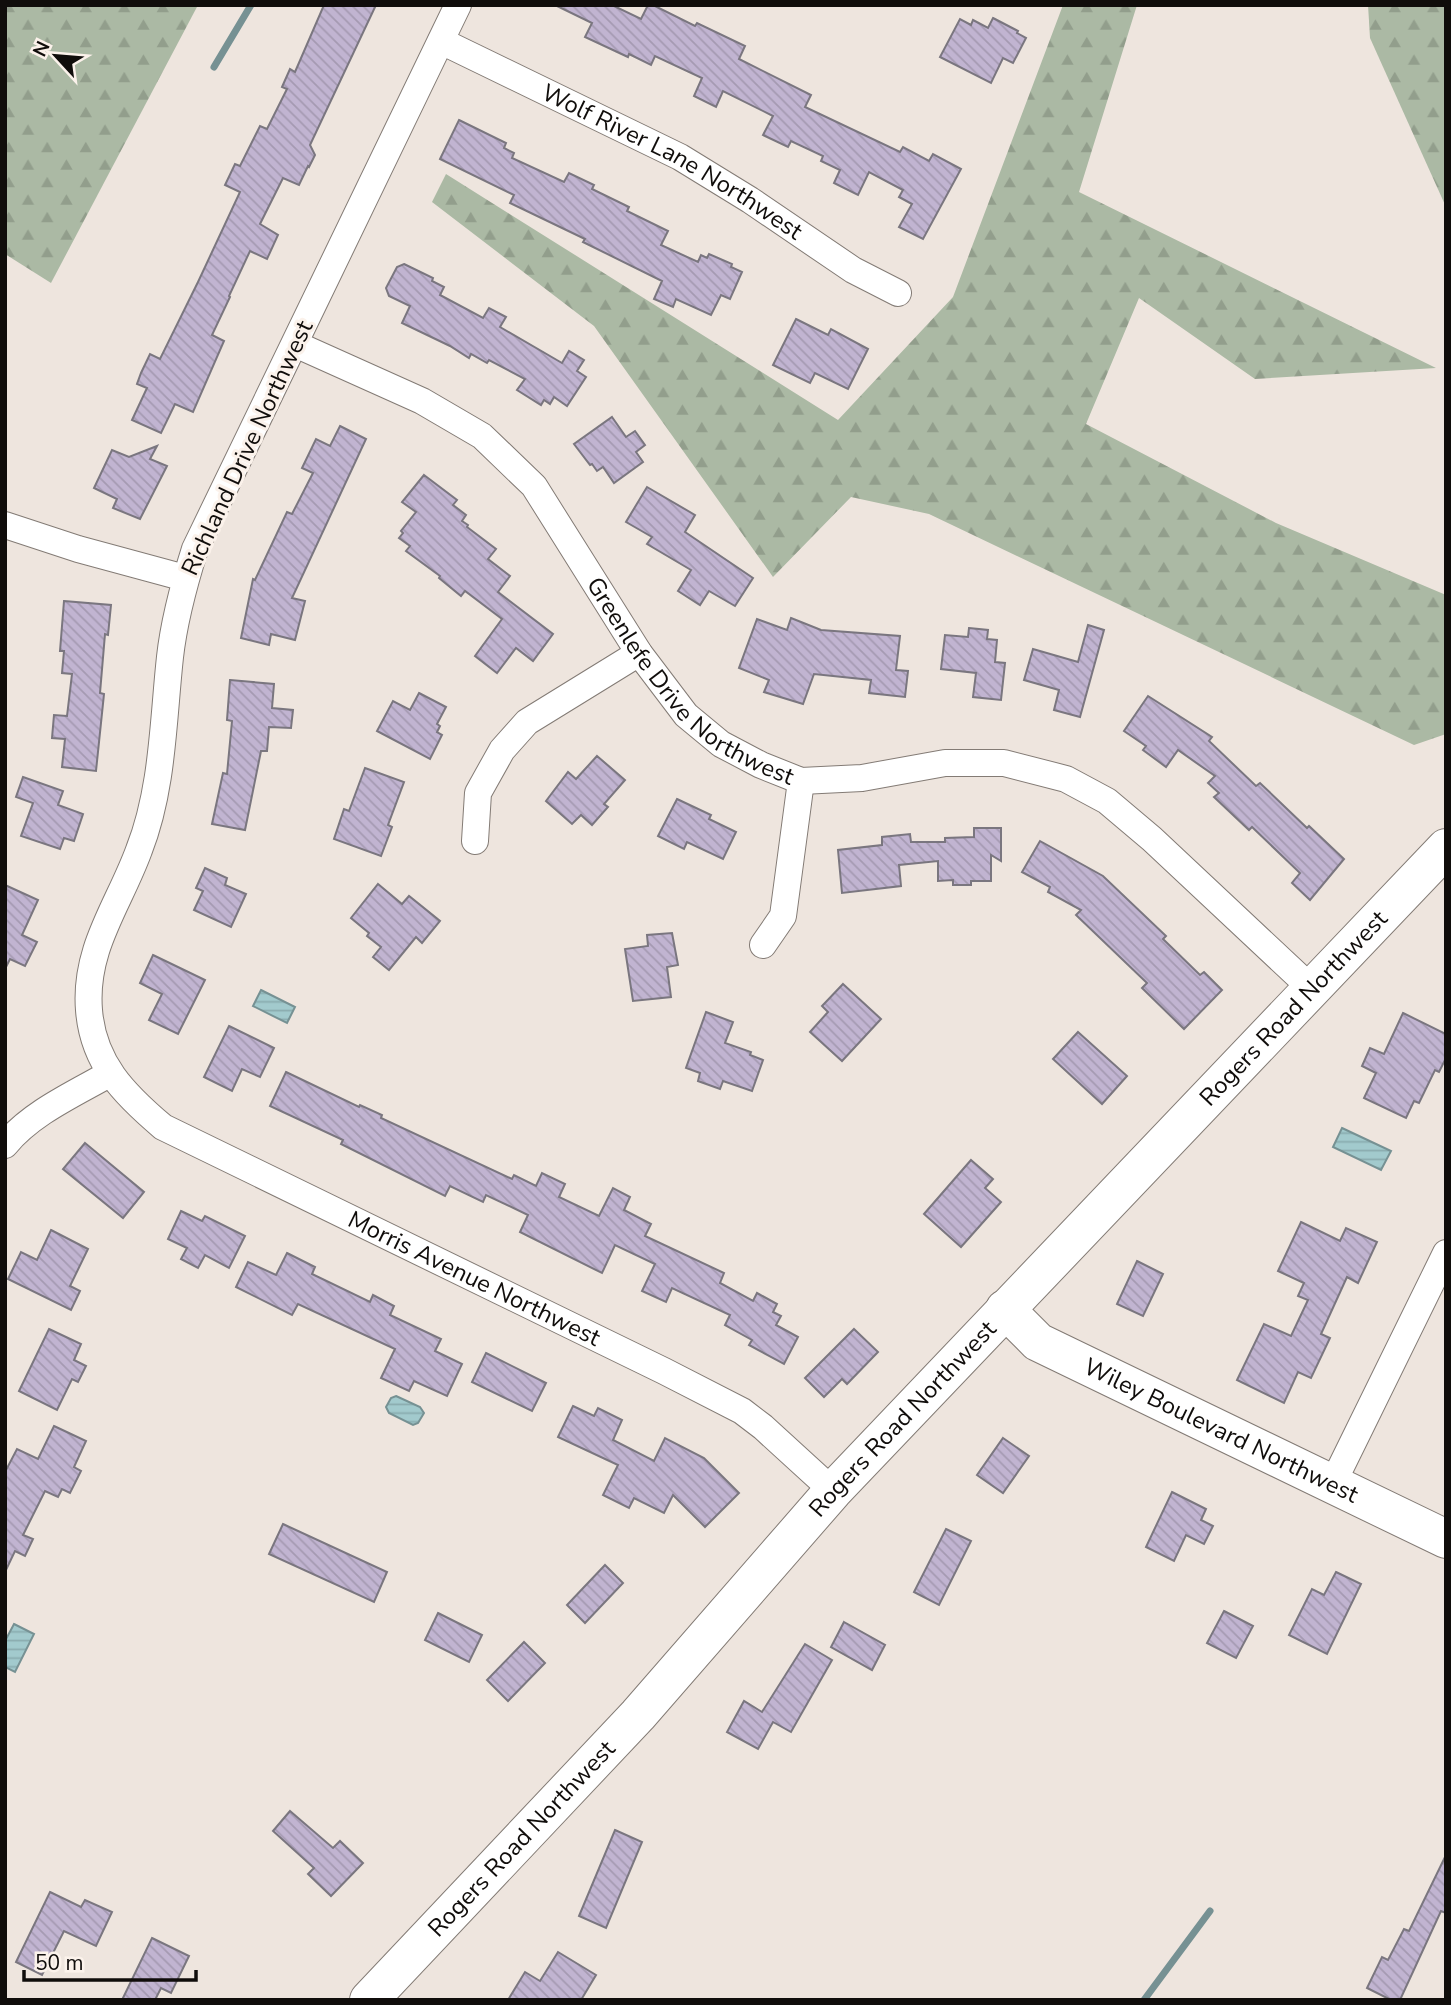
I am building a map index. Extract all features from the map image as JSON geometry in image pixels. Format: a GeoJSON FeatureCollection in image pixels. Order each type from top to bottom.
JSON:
{"type":"FeatureCollection","features":[{"type":"Feature","properties":{"kind":"street","name":"Richland Drive Northwest"},"geometry":{"type":"LineString","coordinates":[[109,1074],[89,1011],[90,977],[97,941],[141,848],[150,811],[159,770],[170,654],[185,579],[195,549],[458,5]]}},
{"type":"Feature","properties":{"kind":"street","name":"Wolf River Lane Northwest"},"geometry":{"type":"LineString","coordinates":[[441,41],[680,157],[750,200],[853,270],[898,293]]}},
{"type":"Feature","properties":{"kind":"street","name":"Greenlefe Drive Northwest"},"geometry":{"type":"LineString","coordinates":[[295,344],[422,401],[482,436],[534,486],[639,653],[686,715],[721,744],[761,765],[801,781],[862,778],[945,764],[1003,763],[1066,779],[1107,801],[1125,816],[1311,988]]}},
{"type":"Feature","properties":{"kind":"street"},"geometry":{"type":"LineString","coordinates":[[5,525],[185,579]]}},
{"type":"Feature","properties":{"kind":"street"},"geometry":{"type":"LineString","coordinates":[[475,841],[478,793],[502,750],[527,722],[639,653]]}},
{"type":"Feature","properties":{"kind":"street"},"geometry":{"type":"LineString","coordinates":[[763,945],[783,916],[801,781]]}},
{"type":"Feature","properties":{"kind":"street","name":"Rogers Road Northwest"},"geometry":{"type":"LineString","coordinates":[[369,2000],[638,1715],[833,1491],[1446,848]]}},
{"type":"Feature","properties":{"kind":"street"},"geometry":{"type":"LineString","coordinates":[[5,1145],[14,1134],[52,1107],[109,1074]]}},
{"type":"Feature","properties":{"kind":"street","name":"Morris Avenue Northwest"},"geometry":{"type":"LineString","coordinates":[[109,1074],[135,1103],[163,1126],[742,1411],[833,1491]]}},
{"type":"Feature","properties":{"kind":"street"},"geometry":{"type":"LineString","coordinates":[[1332,1485],[1446,1253]]}},
{"type":"Feature","properties":{"kind":"street","name":"Wiley Boulevard Northwest"},"geometry":{"type":"LineString","coordinates":[[1005,1309],[1038,1342],[1446,1539]]}},
{"type":"Feature","properties":{"kind":"green space"},"geometry":{"type":"Polygon","coordinates":[[[5,5],[198,5],[51,283],[5,254],[5,5]]]}},
{"type":"Feature","properties":{"kind":"green space"},"geometry":{"type":"Polygon","coordinates":[[[1063,5],[1137,5],[1079,192],[1436,368],[1255,379],[1139,298],[1086,424],[1276,523],[1446,595],[1446,734],[1414,745],[929,514],[851,497],[773,577],[594,326],[432,202],[446,174],[838,420],[953,297],[1063,5]]]}},
{"type":"Feature","properties":{"kind":"green space"},"geometry":{"type":"Polygon","coordinates":[[[1368,5],[1446,5],[1446,207],[1370,38],[1368,5]]]}},
{"type":"Feature","properties":{"kind":"water"},"geometry":{"type":"Polygon","coordinates":[[[261,990],[295,1007],[287,1023],[253,1006],[261,990]]]}},
{"type":"Feature","properties":{"kind":"water"},"geometry":{"type":"Polygon","coordinates":[[[1342,1128],[1391,1151],[1381,1170],[1333,1147],[1342,1128]]]}},
{"type":"Feature","properties":{"kind":"water"},"geometry":{"type":"Polygon","coordinates":[[[396,1396],[420,1407],[424,1413],[418,1423],[413,1425],[389,1413],[386,1407],[391,1398],[396,1396]]]}},
{"type":"Feature","properties":{"kind":"water"},"geometry":{"type":"Polygon","coordinates":[[[14,1624],[34,1634],[15,1672],[5,1667],[5,1641],[14,1624]]]}},
{"type":"Feature","properties":{"kind":"building"},"geometry":{"type":"Polygon","coordinates":[[[324,5],[376,5],[310,145],[315,155],[309,167],[299,185],[283,178],[260,224],[278,235],[267,259],[250,251],[212,335],[224,341],[193,412],[175,404],[161,433],[132,420],[147,388],[137,384],[141,373],[150,354],[160,359],[240,192],[225,185],[235,164],[240,166],[260,126],[267,129],[287,89],[282,87],[290,69],[295,72],[324,5]]]}},
{"type":"Feature","properties":{"kind":"building"},"geometry":{"type":"Polygon","coordinates":[[[555,5],[612,5],[641,19],[648,5],[653,5],[745,46],[739,59],[811,95],[805,107],[900,152],[903,147],[929,161],[933,154],[961,169],[923,239],[899,227],[912,204],[899,197],[903,190],[869,172],[858,195],[834,183],[840,170],[821,161],[823,156],[791,141],[788,147],[763,135],[773,116],[723,91],[716,107],[694,96],[702,78],[655,56],[651,65],[585,37],[592,23],[555,5]]]}},
{"type":"Feature","properties":{"kind":"building"},"geometry":{"type":"Polygon","coordinates":[[[993,18],[1026,38],[1013,63],[1003,58],[991,83],[940,57],[960,19],[971,25],[973,20],[988,28],[993,18]]]}},
{"type":"Feature","properties":{"kind":"building"},"geometry":{"type":"Polygon","coordinates":[[[459,120],[506,143],[504,148],[514,153],[512,158],[564,182],[569,173],[594,185],[592,189],[629,207],[627,211],[668,231],[661,245],[698,262],[701,255],[707,258],[709,254],[732,264],[731,267],[742,272],[730,299],[721,295],[711,315],[676,299],[673,307],[654,299],[662,281],[583,242],[585,239],[510,203],[514,195],[440,159],[459,120]]]}},
{"type":"Feature","properties":{"kind":"building"},"geometry":{"type":"Polygon","coordinates":[[[404,264],[433,278],[432,281],[444,287],[440,295],[483,318],[489,308],[506,317],[500,327],[562,363],[569,351],[584,360],[577,371],[586,377],[567,406],[554,397],[550,404],[544,400],[541,405],[517,390],[525,379],[489,360],[487,363],[471,354],[469,358],[402,323],[410,306],[389,296],[386,288],[397,267],[404,264]]]}},
{"type":"Feature","properties":{"kind":"building"},"geometry":{"type":"Polygon","coordinates":[[[796,319],[828,335],[831,329],[868,349],[848,389],[815,373],[810,383],[773,365],[796,319]]]}},
{"type":"Feature","properties":{"kind":"building"},"geometry":{"type":"Polygon","coordinates":[[[612,417],[626,437],[635,431],[645,445],[636,452],[643,462],[614,483],[603,467],[597,471],[590,465],[574,444],[612,417]]]}},
{"type":"Feature","properties":{"kind":"building"},"geometry":{"type":"Polygon","coordinates":[[[340,426],[366,439],[292,598],[305,601],[295,640],[271,634],[269,645],[241,638],[253,579],[255,580],[287,512],[292,514],[313,473],[302,468],[316,439],[330,446],[340,426]]]}},
{"type":"Feature","properties":{"kind":"building"},"geometry":{"type":"Polygon","coordinates":[[[157,446],[150,459],[167,466],[140,519],[113,508],[117,499],[94,488],[112,450],[129,457],[157,446]]]}},
{"type":"Feature","properties":{"kind":"building"},"geometry":{"type":"Polygon","coordinates":[[[424,475],[457,500],[453,505],[466,515],[462,521],[496,549],[488,559],[510,576],[498,592],[553,634],[533,661],[516,648],[497,673],[475,656],[502,619],[465,591],[461,596],[439,578],[440,576],[406,551],[410,546],[399,538],[403,533],[401,531],[416,512],[402,502],[424,475]]]}},
{"type":"Feature","properties":{"kind":"building"},"geometry":{"type":"Polygon","coordinates":[[[647,487],[695,515],[685,532],[753,578],[735,606],[709,591],[700,605],[678,591],[691,570],[647,544],[652,537],[626,522],[647,487]]]}},
{"type":"Feature","properties":{"kind":"building"},"geometry":{"type":"Polygon","coordinates":[[[64,601],[111,605],[108,635],[105,634],[100,693],[104,694],[96,771],[62,767],[65,739],[52,738],[54,715],[67,716],[72,674],[62,673],[64,651],[60,651],[64,601]]]}},
{"type":"Feature","properties":{"kind":"building"},"geometry":{"type":"Polygon","coordinates":[[[791,618],[821,630],[900,636],[896,670],[908,671],[905,697],[869,693],[871,680],[814,674],[803,704],[764,692],[769,680],[739,668],[757,619],[787,630],[791,618]]]}},
{"type":"Feature","properties":{"kind":"building"},"geometry":{"type":"Polygon","coordinates":[[[1088,625],[1104,630],[1080,717],[1054,710],[1059,690],[1024,680],[1033,649],[1078,662],[1088,625]]]}},
{"type":"Feature","properties":{"kind":"building"},"geometry":{"type":"Polygon","coordinates":[[[969,628],[988,630],[987,639],[997,640],[995,662],[1005,663],[1001,700],[973,697],[976,673],[941,669],[945,635],[968,637],[969,628]]]}},
{"type":"Feature","properties":{"kind":"building"},"geometry":{"type":"Polygon","coordinates":[[[230,680],[274,684],[272,708],[293,710],[291,728],[269,727],[267,751],[261,751],[245,830],[212,824],[223,773],[227,774],[232,721],[227,720],[230,680]]]}},
{"type":"Feature","properties":{"kind":"building"},"geometry":{"type":"Polygon","coordinates":[[[419,693],[446,707],[437,724],[440,726],[437,732],[442,735],[430,759],[377,731],[393,701],[410,710],[419,693]]]}},
{"type":"Feature","properties":{"kind":"building"},"geometry":{"type":"Polygon","coordinates":[[[1148,696],[1212,737],[1209,741],[1256,786],[1260,783],[1344,859],[1310,900],[1292,883],[1300,873],[1252,827],[1249,830],[1214,797],[1219,793],[1208,783],[1215,776],[1178,750],[1166,767],[1143,750],[1146,746],[1124,731],[1148,696]]]}},
{"type":"Feature","properties":{"kind":"building"},"geometry":{"type":"Polygon","coordinates":[[[597,756],[625,780],[604,804],[608,807],[592,825],[581,815],[572,824],[546,801],[568,772],[576,779],[597,756]]]}},
{"type":"Feature","properties":{"kind":"building"},"geometry":{"type":"Polygon","coordinates":[[[365,768],[404,782],[388,825],[392,827],[381,856],[334,839],[344,809],[349,811],[365,768]]]}},
{"type":"Feature","properties":{"kind":"building"},"geometry":{"type":"Polygon","coordinates":[[[23,777],[63,791],[58,805],[83,814],[74,841],[64,838],[60,849],[21,836],[33,803],[16,797],[23,777]]]}},
{"type":"Feature","properties":{"kind":"building"},"geometry":{"type":"Polygon","coordinates":[[[677,799],[711,815],[709,819],[736,832],[723,859],[687,842],[684,849],[658,836],[677,799]]]}},
{"type":"Feature","properties":{"kind":"building"},"geometry":{"type":"Polygon","coordinates":[[[974,828],[1001,828],[1001,861],[991,855],[991,881],[953,885],[953,880],[938,881],[938,861],[899,865],[901,886],[842,893],[838,850],[882,845],[882,837],[910,834],[911,842],[945,842],[945,838],[974,837],[974,828]]]}},
{"type":"Feature","properties":{"kind":"building"},"geometry":{"type":"Polygon","coordinates":[[[1040,841],[1103,876],[1166,936],[1163,939],[1200,975],[1204,972],[1222,990],[1184,1029],[1142,988],[1147,983],[1076,915],[1081,910],[1048,892],[1050,887],[1022,872],[1040,841]]]}},
{"type":"Feature","properties":{"kind":"building"},"geometry":{"type":"Polygon","coordinates":[[[205,868],[227,878],[225,885],[246,894],[231,927],[194,910],[203,891],[196,888],[205,868]]]}},
{"type":"Feature","properties":{"kind":"building"},"geometry":{"type":"Polygon","coordinates":[[[378,884],[402,904],[409,896],[440,921],[422,943],[416,937],[389,970],[373,957],[381,947],[351,918],[378,884]]]}},
{"type":"Feature","properties":{"kind":"building"},"geometry":{"type":"Polygon","coordinates":[[[5,885],[38,900],[22,935],[37,942],[25,966],[10,959],[5,969],[5,885]]]}},
{"type":"Feature","properties":{"kind":"building"},"geometry":{"type":"Polygon","coordinates":[[[672,933],[678,965],[667,967],[671,997],[633,1001],[625,949],[648,946],[647,935],[672,933]]]}},
{"type":"Feature","properties":{"kind":"building"},"geometry":{"type":"Polygon","coordinates":[[[153,955],[205,980],[178,1034],[149,1020],[162,994],[140,983],[153,955]]]}},
{"type":"Feature","properties":{"kind":"building"},"geometry":{"type":"Polygon","coordinates":[[[843,984],[881,1019],[842,1061],[810,1032],[828,1012],[822,1006],[843,984]]]}},
{"type":"Feature","properties":{"kind":"building"},"geometry":{"type":"Polygon","coordinates":[[[706,1012],[733,1022],[725,1043],[751,1052],[750,1055],[763,1060],[752,1091],[723,1081],[720,1089],[698,1081],[700,1073],[686,1068],[706,1012]]]}},
{"type":"Feature","properties":{"kind":"building"},"geometry":{"type":"Polygon","coordinates":[[[1403,1013],[1446,1034],[1446,1058],[1439,1072],[1435,1070],[1419,1103],[1414,1101],[1406,1118],[1364,1098],[1376,1073],[1362,1066],[1370,1048],[1384,1054],[1403,1013]]]}},
{"type":"Feature","properties":{"kind":"building"},"geometry":{"type":"Polygon","coordinates":[[[229,1026],[274,1048],[260,1077],[242,1069],[232,1091],[204,1077],[229,1026]]]}},
{"type":"Feature","properties":{"kind":"building"},"geometry":{"type":"Polygon","coordinates":[[[1078,1032],[1127,1076],[1102,1104],[1053,1059],[1078,1032]]]}},
{"type":"Feature","properties":{"kind":"building"},"geometry":{"type":"Polygon","coordinates":[[[286,1072],[359,1107],[360,1105],[382,1115],[381,1118],[512,1179],[514,1175],[536,1186],[542,1173],[565,1184],[559,1197],[599,1216],[613,1188],[630,1197],[624,1210],[651,1224],[645,1236],[724,1273],[720,1283],[753,1301],[757,1293],[777,1304],[773,1312],[781,1316],[776,1325],[798,1337],[784,1364],[749,1345],[752,1340],[725,1325],[730,1315],[672,1288],[666,1302],[642,1291],[655,1264],[615,1245],[602,1273],[520,1232],[528,1215],[486,1195],[483,1202],[450,1186],[445,1196],[341,1144],[343,1140],[270,1106],[286,1072]]]}},
{"type":"Feature","properties":{"kind":"building"},"geometry":{"type":"Polygon","coordinates":[[[85,1143],[144,1192],[123,1218],[63,1169],[85,1143]]]}},
{"type":"Feature","properties":{"kind":"building"},"geometry":{"type":"Polygon","coordinates":[[[971,1160],[993,1179],[985,1188],[1001,1202],[961,1247],[924,1214],[971,1160]]]}},
{"type":"Feature","properties":{"kind":"building"},"geometry":{"type":"Polygon","coordinates":[[[181,1211],[202,1221],[205,1216],[245,1236],[229,1268],[205,1255],[198,1268],[181,1259],[187,1248],[168,1239],[181,1211]]]}},
{"type":"Feature","properties":{"kind":"building"},"geometry":{"type":"Polygon","coordinates":[[[1301,1222],[1340,1241],[1346,1228],[1377,1242],[1358,1283],[1347,1277],[1321,1334],[1330,1338],[1311,1378],[1298,1372],[1284,1403],[1237,1380],[1264,1324],[1291,1336],[1308,1300],[1298,1296],[1304,1283],[1278,1271],[1301,1222]]]}},
{"type":"Feature","properties":{"kind":"building"},"geometry":{"type":"Polygon","coordinates":[[[51,1230],[88,1249],[70,1286],[80,1291],[71,1310],[8,1279],[21,1252],[37,1260],[51,1230]]]}},
{"type":"Feature","properties":{"kind":"building"},"geometry":{"type":"Polygon","coordinates":[[[287,1253],[315,1267],[312,1274],[370,1302],[373,1295],[394,1306],[390,1315],[441,1339],[435,1351],[462,1364],[447,1396],[414,1381],[409,1391],[381,1378],[395,1349],[298,1304],[292,1315],[236,1287],[248,1262],[276,1275],[287,1253]]]}},
{"type":"Feature","properties":{"kind":"building"},"geometry":{"type":"Polygon","coordinates":[[[1137,1261],[1163,1274],[1143,1316],[1117,1304],[1137,1261]]]}},
{"type":"Feature","properties":{"kind":"building"},"geometry":{"type":"Polygon","coordinates":[[[49,1329],[81,1344],[74,1360],[86,1366],[78,1382],[72,1379],[57,1410],[19,1391],[49,1329]]]}},
{"type":"Feature","properties":{"kind":"building"},"geometry":{"type":"Polygon","coordinates":[[[854,1329],[878,1352],[847,1384],[842,1379],[824,1397],[805,1378],[854,1329]]]}},
{"type":"Feature","properties":{"kind":"building"},"geometry":{"type":"Polygon","coordinates":[[[486,1353],[546,1383],[532,1411],[472,1382],[486,1353]]]}},
{"type":"Feature","properties":{"kind":"building"},"geometry":{"type":"Polygon","coordinates":[[[573,1406],[594,1416],[598,1408],[622,1420],[613,1440],[654,1461],[665,1438],[704,1458],[739,1493],[705,1527],[673,1495],[664,1513],[634,1498],[629,1508],[603,1495],[618,1465],[558,1437],[573,1406]]]}},
{"type":"Feature","properties":{"kind":"building"},"geometry":{"type":"Polygon","coordinates":[[[54,1426],[86,1441],[74,1467],[81,1471],[70,1493],[62,1489],[58,1497],[45,1491],[23,1535],[33,1539],[25,1556],[15,1551],[5,1572],[5,1472],[17,1449],[38,1459],[54,1426]]]}},
{"type":"Feature","properties":{"kind":"building"},"geometry":{"type":"Polygon","coordinates":[[[1003,1438],[1029,1456],[1003,1493],[977,1475],[1003,1438]]]}},
{"type":"Feature","properties":{"kind":"building"},"geometry":{"type":"Polygon","coordinates":[[[1172,1492],[1206,1509],[1201,1520],[1213,1526],[1204,1544],[1186,1535],[1174,1561],[1146,1547],[1172,1492]]]}},
{"type":"Feature","properties":{"kind":"building"},"geometry":{"type":"Polygon","coordinates":[[[283,1524],[387,1572],[374,1602],[269,1554],[283,1524]]]}},
{"type":"Feature","properties":{"kind":"building"},"geometry":{"type":"Polygon","coordinates":[[[946,1529],[971,1541],[939,1605],[914,1592],[946,1529]]]}},
{"type":"Feature","properties":{"kind":"building"},"geometry":{"type":"Polygon","coordinates":[[[605,1565],[623,1583],[585,1623],[567,1605],[605,1565]]]}},
{"type":"Feature","properties":{"kind":"building"},"geometry":{"type":"Polygon","coordinates":[[[1336,1572],[1361,1584],[1327,1654],[1289,1635],[1312,1589],[1324,1595],[1336,1572]]]}},
{"type":"Feature","properties":{"kind":"building"},"geometry":{"type":"Polygon","coordinates":[[[1224,1611],[1253,1626],[1236,1658],[1207,1643],[1224,1611]]]}},
{"type":"Feature","properties":{"kind":"building"},"geometry":{"type":"Polygon","coordinates":[[[438,1613],[482,1635],[469,1662],[425,1640],[438,1613]]]}},
{"type":"Feature","properties":{"kind":"building"},"geometry":{"type":"Polygon","coordinates":[[[844,1622],[885,1645],[872,1670],[831,1647],[844,1622]]]}},
{"type":"Feature","properties":{"kind":"building"},"geometry":{"type":"Polygon","coordinates":[[[524,1642],[545,1663],[508,1701],[487,1680],[524,1642]]]}},
{"type":"Feature","properties":{"kind":"building"},"geometry":{"type":"Polygon","coordinates":[[[805,1644],[832,1660],[791,1732],[773,1722],[758,1749],[727,1732],[744,1701],[762,1712],[805,1644]]]}},
{"type":"Feature","properties":{"kind":"building"},"geometry":{"type":"Polygon","coordinates":[[[290,1811],[333,1848],[340,1841],[363,1863],[331,1896],[308,1874],[314,1868],[273,1831],[290,1811]]]}},
{"type":"Feature","properties":{"kind":"building"},"geometry":{"type":"Polygon","coordinates":[[[615,1830],[642,1842],[606,1928],[579,1916],[615,1830]]]}},
{"type":"Feature","properties":{"kind":"building"},"geometry":{"type":"Polygon","coordinates":[[[1446,1855],[1446,1913],[1441,1911],[1400,2000],[1391,2000],[1367,1988],[1382,1957],[1388,1960],[1404,1929],[1409,1931],[1446,1855]]]}},
{"type":"Feature","properties":{"kind":"building"},"geometry":{"type":"Polygon","coordinates":[[[50,1892],[81,1907],[85,1900],[112,1912],[96,1946],[64,1931],[42,1975],[16,1962],[50,1892]]]}},
{"type":"Feature","properties":{"kind":"building"},"geometry":{"type":"Polygon","coordinates":[[[152,1938],[189,1956],[171,1993],[161,1988],[155,2000],[122,2000],[152,1938]]]}},
{"type":"Feature","properties":{"kind":"building"},"geometry":{"type":"Polygon","coordinates":[[[558,1952],[596,1975],[581,2000],[508,2000],[525,1972],[540,1981],[558,1952]]]}},
{"type":"Feature","properties":{"kind":"waterway"},"geometry":{"type":"LineString","coordinates":[[214,67],[251,5]]}},
{"type":"Feature","properties":{"kind":"waterway"},"geometry":{"type":"LineString","coordinates":[[1144,2000],[1210,1911]]}}]}
